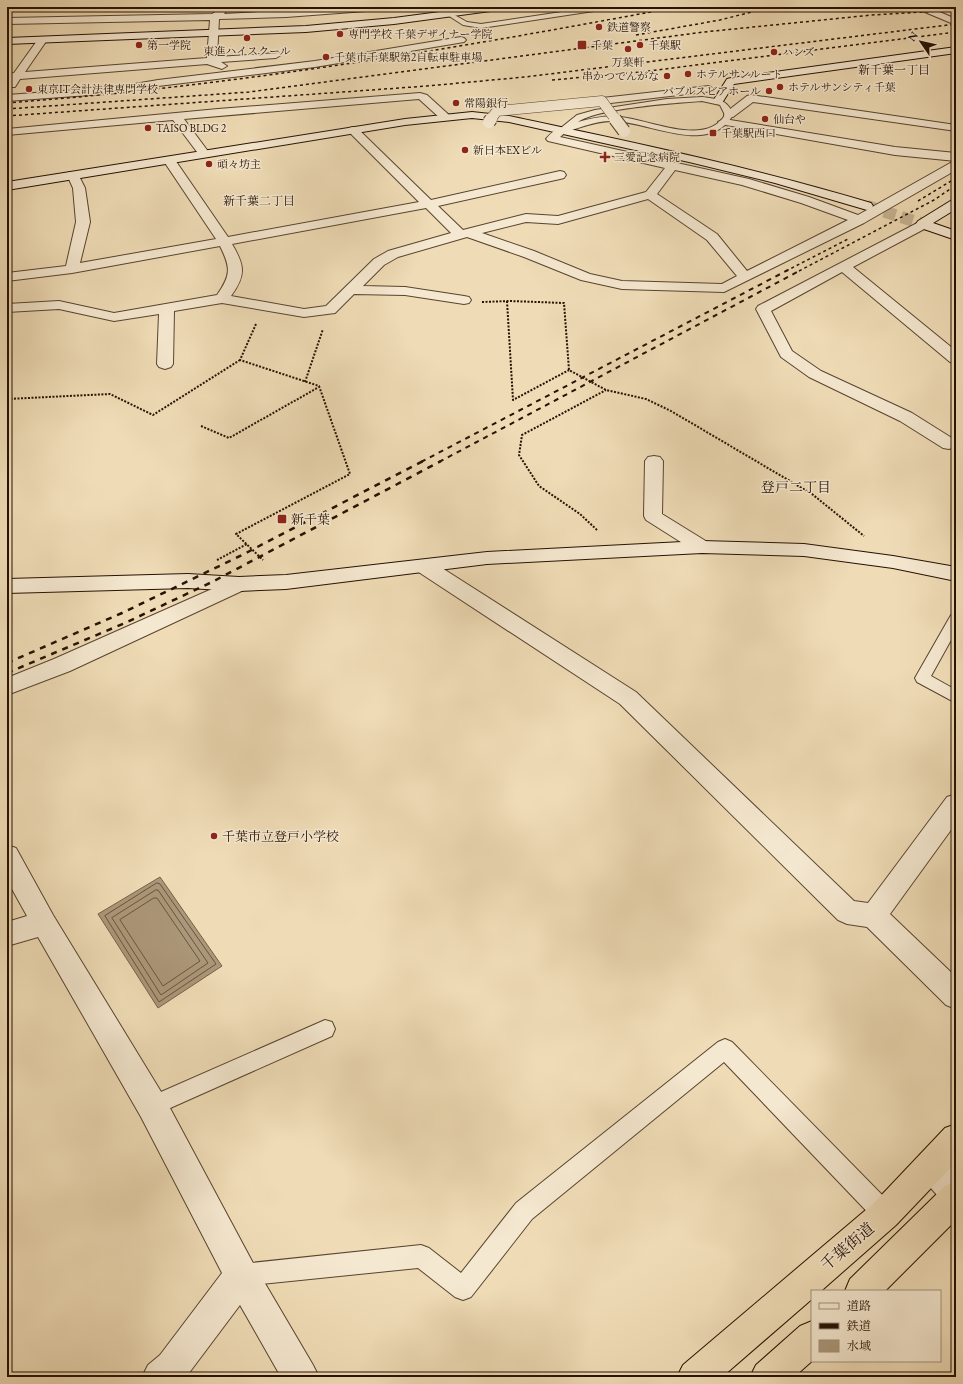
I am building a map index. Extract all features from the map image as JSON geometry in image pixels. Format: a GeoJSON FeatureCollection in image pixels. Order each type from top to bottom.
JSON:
{"type":"FeatureCollection","features":[{"type":"Feature","properties":{"kind":"highway","name":"千葉街道"},"geometry":{"type":"LineString","coordinates":[[694,1377],[885,1214],[956,1139]]}},
{"type":"Feature","properties":{"kind":"highway"},"geometry":{"type":"LineString","coordinates":[[863,1290],[956,1198]]}},
{"type":"Feature","properties":{"kind":"highway"},"geometry":{"type":"LineString","coordinates":[[768,1377],[811,1339]]}},
{"type":"Feature","properties":{"kind":"street"},"geometry":{"type":"LineString","coordinates":[[82,38],[88,19],[96,7]]}},
{"type":"Feature","properties":{"kind":"street"},"geometry":{"type":"LineString","coordinates":[[226,7],[215,16],[212,63],[244,73]]}},
{"type":"Feature","properties":{"kind":"street"},"geometry":{"type":"LineString","coordinates":[[7,21],[215,16],[348,10],[379,7],[394,21]]}},
{"type":"Feature","properties":{"kind":"street"},"geometry":{"type":"LineString","coordinates":[[922,8],[943,7]]}},
{"type":"Feature","properties":{"kind":"street"},"geometry":{"type":"LineString","coordinates":[[922,8],[956,22]]}},
{"type":"Feature","properties":{"kind":"street"},"geometry":{"type":"LineString","coordinates":[[7,41],[314,28],[394,21],[449,14],[495,13]]}},
{"type":"Feature","properties":{"kind":"street"},"geometry":{"type":"LineString","coordinates":[[7,91],[12,77],[42,40]]}},
{"type":"Feature","properties":{"kind":"street"},"geometry":{"type":"LineString","coordinates":[[7,98],[117,90],[158,83],[315,64],[461,40]]}},
{"type":"Feature","properties":{"kind":"street"},"geometry":{"type":"LineString","coordinates":[[337,50],[392,46],[402,47],[402,49]]}},
{"type":"Feature","properties":{"kind":"street"},"geometry":{"type":"LineString","coordinates":[[718,101],[731,81],[956,50]]}},
{"type":"Feature","properties":{"kind":"street"},"geometry":{"type":"LineString","coordinates":[[12,77],[103,68],[282,54]]}},
{"type":"Feature","properties":{"kind":"street"},"geometry":{"type":"LineString","coordinates":[[90,93],[103,68]]}},
{"type":"Feature","properties":{"kind":"street"},"geometry":{"type":"LineString","coordinates":[[489,122],[497,110],[602,101],[709,89]]}},
{"type":"Feature","properties":{"kind":"street"},"geometry":{"type":"LineString","coordinates":[[7,132],[176,116],[420,96],[445,117]]}},
{"type":"Feature","properties":{"kind":"street"},"geometry":{"type":"LineString","coordinates":[[726,119],[751,98],[956,128]]}},
{"type":"Feature","properties":{"kind":"street"},"geometry":{"type":"LineString","coordinates":[[602,101],[624,131]]}},
{"type":"Feature","properties":{"kind":"street"},"geometry":{"type":"LineString","coordinates":[[176,116],[204,154]]}},
{"type":"Feature","properties":{"kind":"street"},"geometry":{"type":"LineString","coordinates":[[7,186],[353,130],[445,117],[487,116],[509,119],[760,176],[836,196],[867,206]]}},
{"type":"Feature","properties":{"kind":"street"},"geometry":{"type":"LineString","coordinates":[[726,119],[895,151],[956,158]]}},
{"type":"Feature","properties":{"kind":"street"},"geometry":{"type":"LineString","coordinates":[[353,130],[429,204],[464,234],[530,254],[586,277],[622,285],[724,288],[859,220],[956,165]]}},
{"type":"Feature","properties":{"kind":"street"},"geometry":{"type":"LineString","coordinates":[[560,131],[552,139],[745,182],[805,200],[859,220]]}},
{"type":"Feature","properties":{"kind":"street"},"geometry":{"type":"LineString","coordinates":[[169,160],[225,242],[236,272],[234,282],[222,299]]}},
{"type":"Feature","properties":{"kind":"street"},"geometry":{"type":"LineString","coordinates":[[7,308],[60,305],[114,316],[222,299],[304,313],[330,310],[379,262],[392,254],[526,218],[558,220],[650,195],[672,166]]}},
{"type":"Feature","properties":{"kind":"street"},"geometry":{"type":"LineString","coordinates":[[72,269],[83,222],[79,188],[73,175]]}},
{"type":"Feature","properties":{"kind":"street"},"geometry":{"type":"LineString","coordinates":[[7,277],[72,269],[225,242],[429,204],[560,175]]}},
{"type":"Feature","properties":{"kind":"street"},"geometry":{"type":"LineString","coordinates":[[650,195],[712,237],[745,277]]}},
{"type":"Feature","properties":{"kind":"street"},"geometry":{"type":"LineString","coordinates":[[954,446],[906,417],[815,374],[786,354],[763,309],[923,224],[956,203]]}},
{"type":"Feature","properties":{"kind":"street"},"geometry":{"type":"LineString","coordinates":[[923,224],[956,236]]}},
{"type":"Feature","properties":{"kind":"street"},"geometry":{"type":"LineString","coordinates":[[843,266],[956,359]]}},
{"type":"Feature","properties":{"kind":"street"},"geometry":{"type":"LineString","coordinates":[[351,290],[404,291],[464,300]]}},
{"type":"Feature","properties":{"kind":"street"},"geometry":{"type":"LineString","coordinates":[[165,364],[167,307]]}},
{"type":"Feature","properties":{"kind":"street"},"geometry":{"type":"LineString","coordinates":[[654,461],[652,516],[702,548]]}},
{"type":"Feature","properties":{"kind":"street"},"geometry":{"type":"LineString","coordinates":[[7,586],[188,581],[239,584],[286,582],[487,558],[702,548],[804,550],[897,562],[956,574]]}},
{"type":"Feature","properties":{"kind":"street"},"geometry":{"type":"LineString","coordinates":[[424,566],[628,698],[847,912],[874,916],[956,996]]}},
{"type":"Feature","properties":{"kind":"street"},"geometry":{"type":"LineString","coordinates":[[7,687],[62,665],[239,584]]}},
{"type":"Feature","properties":{"kind":"street"},"geometry":{"type":"LineString","coordinates":[[874,916],[956,804]]}},
{"type":"Feature","properties":{"kind":"street"},"geometry":{"type":"LineString","coordinates":[[7,856],[44,923],[152,1106],[241,1276],[300,1377]]}},
{"type":"Feature","properties":{"kind":"street"},"geometry":{"type":"LineString","coordinates":[[7,934],[44,923]]}},
{"type":"Feature","properties":{"kind":"street"},"geometry":{"type":"LineString","coordinates":[[932,1166],[956,1192]]}},
{"type":"Feature","properties":{"kind":"street"},"geometry":{"type":"LineString","coordinates":[[160,1377],[172,1367],[241,1276]]}},
{"type":"Feature","properties":{"kind":"lane"},"geometry":{"type":"LineString","coordinates":[[449,14],[465,24],[475,26],[589,8],[607,7]]}},
{"type":"Feature","properties":{"kind":"lane"},"geometry":{"type":"LineString","coordinates":[[495,13],[498,23]]}},
{"type":"Feature","properties":{"kind":"lane"},"geometry":{"type":"LineString","coordinates":[[702,99],[718,101],[727,108],[726,119],[717,128],[697,134],[620,119],[598,120],[579,124],[560,131],[580,117],[595,112],[667,101],[702,99]]}},
{"type":"Feature","properties":{"kind":"lane"},"geometry":{"type":"LineString","coordinates":[[956,618],[922,678],[956,697]]}},
{"type":"Feature","properties":{"kind":"lane"},"geometry":{"type":"LineString","coordinates":[[152,1106],[325,1029]]}},
{"type":"Feature","properties":{"kind":"lane"},"geometry":{"type":"LineString","coordinates":[[241,1276],[421,1256],[463,1288],[524,1212],[725,1049],[885,1214]]}},
{"type":"Feature","properties":{"kind":"path"},"geometry":{"type":"LineString","coordinates":[[464,300],[474,303],[507,301],[564,303],[569,370]]}},
{"type":"Feature","properties":{"kind":"path"},"geometry":{"type":"LineString","coordinates":[[507,301],[513,400],[569,370]]}},
{"type":"Feature","properties":{"kind":"path"},"geometry":{"type":"LineString","coordinates":[[7,399],[110,394],[153,415],[240,360],[264,306]]}},
{"type":"Feature","properties":{"kind":"path"},"geometry":{"type":"LineString","coordinates":[[305,382],[330,310]]}},
{"type":"Feature","properties":{"kind":"path"},"geometry":{"type":"LineString","coordinates":[[240,360],[319,387]]}},
{"type":"Feature","properties":{"kind":"path"},"geometry":{"type":"LineString","coordinates":[[569,370],[606,390],[646,400],[671,412],[812,494],[897,562]]}},
{"type":"Feature","properties":{"kind":"path"},"geometry":{"type":"LineString","coordinates":[[201,426],[229,438],[319,387]]}},
{"type":"Feature","properties":{"kind":"path"},"geometry":{"type":"LineString","coordinates":[[286,582],[236,534],[350,474],[319,387]]}},
{"type":"Feature","properties":{"kind":"path"},"geometry":{"type":"LineString","coordinates":[[606,390],[522,435],[520,455],[539,486],[580,514],[620,552]]}},
{"type":"Feature","properties":{"kind":"water"},"geometry":{"type":"Polygon","coordinates":[[[160,877],[222,966],[158,1008],[98,914],[160,877]]]}},
{"type":"Feature","properties":{"kind":"tunnel"},"geometry":{"type":"LineString","coordinates":[[867,206],[923,224]]}},
{"type":"Feature","properties":{"kind":"railway"},"geometry":{"type":"LineString","coordinates":[[7,103],[175,87],[343,64],[510,37],[677,7]]}},
{"type":"Feature","properties":{"kind":"railway"},"geometry":{"type":"LineString","coordinates":[[636,35],[720,20],[771,7]]}},
{"type":"Feature","properties":{"kind":"railway"},"geometry":{"type":"LineString","coordinates":[[7,109],[249,92],[704,32],[872,15],[956,10]]}},
{"type":"Feature","properties":{"kind":"railway"},"geometry":{"type":"LineString","coordinates":[[7,116],[427,86],[525,77],[956,24]]}},
{"type":"Feature","properties":{"kind":"railway"},"geometry":{"type":"LineString","coordinates":[[552,80],[641,72],[956,32]]}},
{"type":"Feature","properties":{"kind":"railway"},"geometry":{"type":"LineString","coordinates":[[918,201],[956,178]]}},
{"type":"Feature","properties":{"kind":"railway"},"geometry":{"type":"LineString","coordinates":[[799,271],[934,200],[956,185]]}},
{"type":"Feature","properties":{"kind":"railway"},"geometry":{"type":"LineString","coordinates":[[786,271],[848,239]]}},
{"type":"Feature","properties":{"kind":"railway"},"geometry":{"type":"LineString","coordinates":[[421,462],[788,270]]}},
{"type":"Feature","properties":{"kind":"railway"},"geometry":{"type":"LineString","coordinates":[[439,462],[801,270]]}},
{"type":"Feature","properties":{"kind":"railway"},"geometry":{"type":"LineString","coordinates":[[7,663],[122,613],[240,556],[423,461]]}},
{"type":"Feature","properties":{"kind":"railway"},"geometry":{"type":"LineString","coordinates":[[7,673],[125,623],[212,582],[441,461]]}},
{"type":"Feature","properties":{"kind":"place","name":"鉄道警察"},"geometry":{"type":"Point","coordinates":[599,27]}},
{"type":"Feature","properties":{"kind":"place","name":"専門学校 千葉デザイナー学院"},"geometry":{"type":"Point","coordinates":[340,34]}},
{"type":"Feature","properties":{"kind":"place","name":"東進ハイスクール"},"geometry":{"type":"Point","coordinates":[247,38]}},
{"type":"Feature","properties":{"kind":"place","name":"第一学院"},"geometry":{"type":"Point","coordinates":[139,45]}},
{"type":"Feature","properties":{"kind":"place","name":"千葉"},"geometry":{"type":"Point","coordinates":[582,45]}},
{"type":"Feature","properties":{"kind":"place","name":"千葉駅"},"geometry":{"type":"Point","coordinates":[640,45]}},
{"type":"Feature","properties":{"kind":"place","name":"万葉軒"},"geometry":{"type":"Point","coordinates":[628,49]}},
{"type":"Feature","properties":{"kind":"place","name":"ハンズ"},"geometry":{"type":"Point","coordinates":[774,52]}},
{"type":"Feature","properties":{"kind":"place","name":"千葉市千葉駅第2自転車駐車場"},"geometry":{"type":"Point","coordinates":[326,57]}},
{"type":"Feature","properties":{"kind":"place","name":"ホテルサンルート"},"geometry":{"type":"Point","coordinates":[688,74]}},
{"type":"Feature","properties":{"kind":"place","name":"串かつでんがな"},"geometry":{"type":"Point","coordinates":[667,76]}},
{"type":"Feature","properties":{"kind":"place","name":"ホテルサンシティ千葉"},"geometry":{"type":"Point","coordinates":[780,87]}},
{"type":"Feature","properties":{"kind":"place","name":"東京IT会計法律専門学校"},"geometry":{"type":"Point","coordinates":[29,89]}},
{"type":"Feature","properties":{"kind":"place","name":"バブルスビアホール"},"geometry":{"type":"Point","coordinates":[769,91]}},
{"type":"Feature","properties":{"kind":"place","name":"常陽銀行"},"geometry":{"type":"Point","coordinates":[456,103]}},
{"type":"Feature","properties":{"kind":"place","name":"仙台や"},"geometry":{"type":"Point","coordinates":[765,119]}},
{"type":"Feature","properties":{"kind":"place","name":"TAISO BLDG 2"},"geometry":{"type":"Point","coordinates":[148,128]}},
{"type":"Feature","properties":{"kind":"place","name":"千葉駅西口"},"geometry":{"type":"Point","coordinates":[713,133]}},
{"type":"Feature","properties":{"kind":"place","name":"新日本EXビル"},"geometry":{"type":"Point","coordinates":[465,150]}},
{"type":"Feature","properties":{"kind":"place","name":"三愛記念病院"},"geometry":{"type":"Point","coordinates":[605,157]}},
{"type":"Feature","properties":{"kind":"place","name":"頑々坊主"},"geometry":{"type":"Point","coordinates":[209,164]}},
{"type":"Feature","properties":{"kind":"place","name":"新千葉"},"geometry":{"type":"Point","coordinates":[282,519]}},
{"type":"Feature","properties":{"kind":"place","name":"千葉市立登戸小学校"},"geometry":{"type":"Point","coordinates":[214,836]}},
{"type":"Feature","properties":{"kind":"district","name":"新千葉一丁目"},"geometry":{"type":"Point","coordinates":[894,70]}},
{"type":"Feature","properties":{"kind":"district","name":"新千葉二丁目"},"geometry":{"type":"Point","coordinates":[259,201]}},
{"type":"Feature","properties":{"kind":"district","name":"登戸二丁目"},"geometry":{"type":"Point","coordinates":[796,487]}}]}
